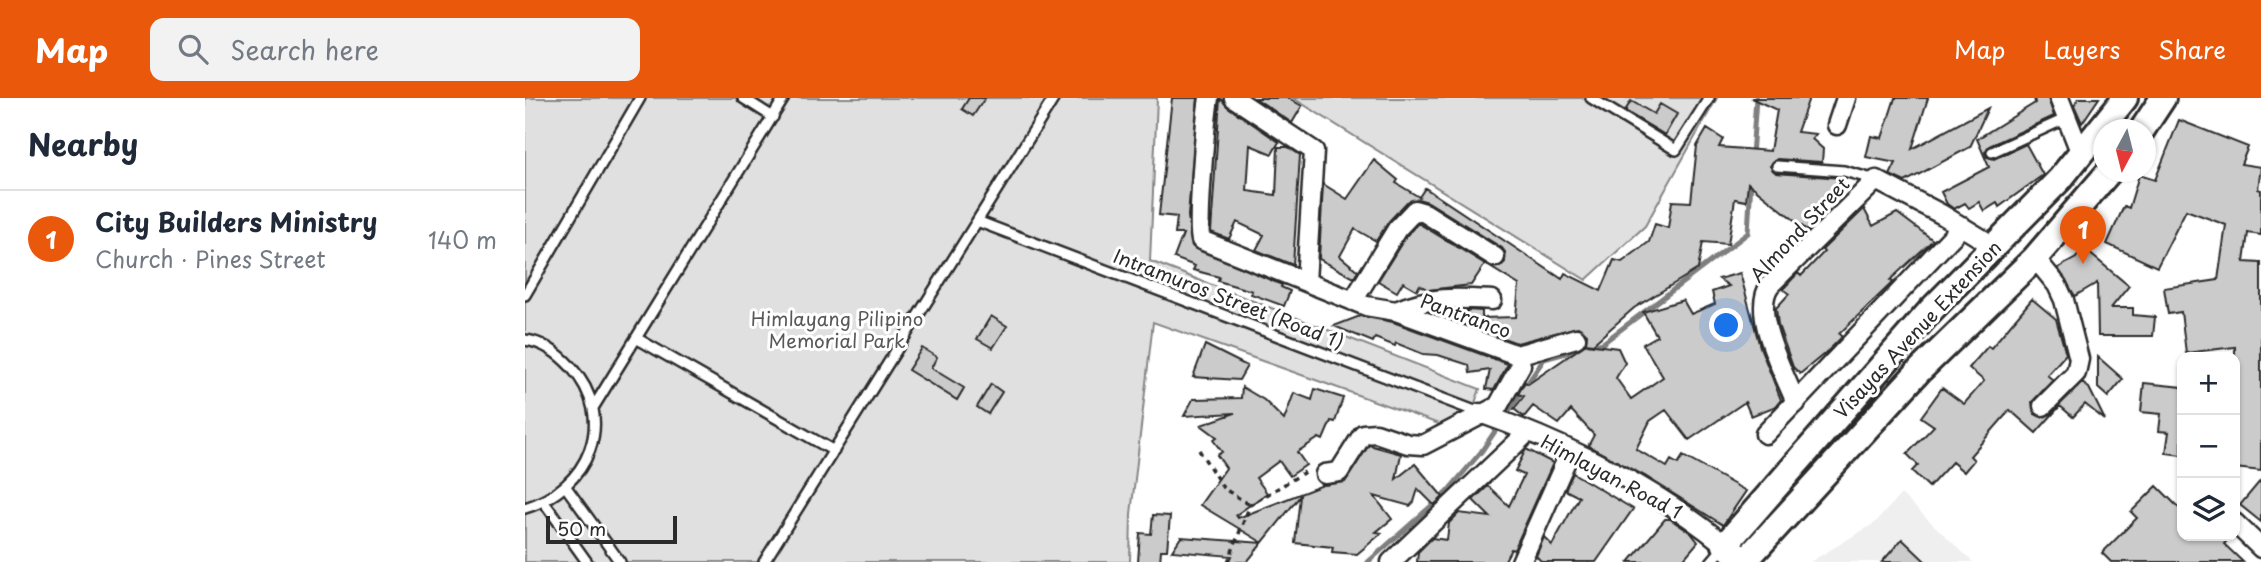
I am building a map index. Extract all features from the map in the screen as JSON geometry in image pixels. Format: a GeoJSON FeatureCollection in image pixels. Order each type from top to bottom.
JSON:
{"type":"FeatureCollection","features":[{"type":"Feature","properties":{"kind":"street","name":"Pantranco"},"geometry":{"type":"LineString","coordinates":[[1209,98],[1199,235],[1201,240],[1353,301],[1397,311],[1517,355],[1521,365],[1498,406],[1475,411],[1423,445],[1408,444],[1376,433],[1363,434],[1339,472],[1325,474]]}},
{"type":"Feature","properties":{"kind":"street"},"geometry":{"type":"LineString","coordinates":[[1234,98],[1314,151],[1306,282]]}},
{"type":"Feature","properties":{"kind":"street"},"geometry":{"type":"LineString","coordinates":[[1837,125],[1846,98]]}},
{"type":"Feature","properties":{"kind":"street"},"geometry":{"type":"LineString","coordinates":[[2059,98],[2081,154]]}},
{"type":"Feature","properties":{"kind":"street","name":"Visayas Avenue Extension"},"geometry":{"type":"LineString","coordinates":[[1718,554],[1931,310],[2081,154],[2125,98]]}},
{"type":"Feature","properties":{"kind":"street"},"geometry":{"type":"LineString","coordinates":[[2149,119],[2163,98]]}},
{"type":"Feature","properties":{"kind":"street","name":"Almond Street"},"geometry":{"type":"LineString","coordinates":[[1796,403],[1764,321],[1762,300],[1770,285],[1876,180],[1992,245]]}},
{"type":"Feature","properties":{"kind":"street","name":"Visayas Avenue Extension"},"geometry":{"type":"LineString","coordinates":[[1744,561],[1954,335],[2035,258],[2100,182]]}},
{"type":"Feature","properties":{"kind":"street"},"geometry":{"type":"LineString","coordinates":[[1353,301],[1397,229],[1415,210],[1425,212],[1495,257]]}},
{"type":"Feature","properties":{"kind":"street"},"geometry":{"type":"LineString","coordinates":[[1765,434],[1962,226]]}},
{"type":"Feature","properties":{"kind":"street"},"geometry":{"type":"LineString","coordinates":[[2035,258],[2064,300],[2079,359],[2076,373],[2043,407]]}},
{"type":"Feature","properties":{"kind":"street"},"geometry":{"type":"LineString","coordinates":[[1397,311],[1420,301],[1441,297],[1493,300]]}},
{"type":"Feature","properties":{"kind":"street"},"geometry":{"type":"LineString","coordinates":[[1931,310],[1954,335]]}},
{"type":"Feature","properties":{"kind":"street"},"geometry":{"type":"LineString","coordinates":[[1517,355],[1576,338]]}},
{"type":"Feature","properties":{"kind":"street","name":"Himlayan Road 1"},"geometry":{"type":"LineString","coordinates":[[1475,411],[1514,426],[1651,492],[1687,514],[1718,554],[1744,561]]}},
{"type":"Feature","properties":{"kind":"street"},"geometry":{"type":"LineString","coordinates":[[1391,562],[1514,426]]}},
{"type":"Feature","properties":{"kind":"street"},"geometry":{"type":"LineString","coordinates":[[1521,562],[1570,452]]}},
{"type":"Feature","properties":{"kind":"street"},"geometry":{"type":"LineString","coordinates":[[2240,528],[2261,548]]}},
{"type":"Feature","properties":{"kind":"lane"},"geometry":{"type":"LineString","coordinates":[[525,295],[640,98]]}},
{"type":"Feature","properties":{"kind":"lane"},"geometry":{"type":"LineString","coordinates":[[743,98],[773,117]]}},
{"type":"Feature","properties":{"kind":"lane"},"geometry":{"type":"LineString","coordinates":[[593,408],[784,98]]}},
{"type":"Feature","properties":{"kind":"lane"},"geometry":{"type":"LineString","coordinates":[[764,562],[1054,98]]}},
{"type":"Feature","properties":{"kind":"lane"},"geometry":{"type":"LineString","coordinates":[[1595,99],[1676,150],[1709,98]]}},
{"type":"Feature","properties":{"kind":"lane"},"geometry":{"type":"LineString","coordinates":[[1992,152],[2067,118]]}},
{"type":"Feature","properties":{"kind":"lane"},"geometry":{"type":"LineString","coordinates":[[1777,166],[1844,171],[1876,180]]}},
{"type":"Feature","properties":{"kind":"lane","name":"Intramuros Street (Road 1)"},"geometry":{"type":"LineString","coordinates":[[977,221],[1475,411]]}},
{"type":"Feature","properties":{"kind":"lane"},"geometry":{"type":"LineString","coordinates":[[636,338],[834,451]]}},
{"type":"Feature","properties":{"kind":"lane"},"geometry":{"type":"LineString","coordinates":[[525,340],[560,355],[581,379],[593,408],[594,430],[590,451],[580,471],[566,487],[544,502],[525,508]]}},
{"type":"Feature","properties":{"kind":"lane"},"geometry":{"type":"LineString","coordinates":[[566,487],[620,562]]}},
{"type":"Feature","properties":{"kind":"lane"},"geometry":{"type":"LineString","coordinates":[[544,502],[587,562]]}},
{"type":"Feature","properties":{"kind":"path"},"geometry":{"type":"LineString","coordinates":[[1199,450],[1223,488],[1250,505]]}},
{"type":"Feature","properties":{"kind":"path"},"geometry":{"type":"LineString","coordinates":[[1228,562],[1250,505],[1312,467],[1325,474]]}},
{"type":"Feature","properties":{"kind":"shaded area"},"geometry":{"type":"Polygon","coordinates":[[[1901,494],[1973,562],[1810,562],[1875,523],[1901,494]]]}},
{"type":"Feature","properties":{"kind":"green space","name":"Himlayang Pilipino Memorial Park"},"geometry":{"type":"Polygon","coordinates":[[[525,98],[1157,98],[1150,261],[1480,389],[1464,433],[1153,322],[1131,514],[1130,562],[525,562],[525,98]]]}},
{"type":"Feature","properties":{"kind":"green space"},"geometry":{"type":"Polygon","coordinates":[[[1293,98],[1717,98],[1645,226],[1586,280],[1293,98]]]}},
{"type":"Feature","properties":{"kind":"building"},"geometry":{"type":"Polygon","coordinates":[[[969,98],[985,98],[973,116],[962,109],[969,98]]]}},
{"type":"Feature","properties":{"kind":"building"},"geometry":{"type":"Polygon","coordinates":[[[1172,98],[1198,98],[1188,216],[1192,246],[1282,285],[1281,287],[1290,291],[1284,306],[1251,294],[1252,291],[1218,281],[1219,277],[1193,270],[1195,266],[1174,258],[1183,234],[1175,234],[1177,217],[1159,215],[1172,98]]]}},
{"type":"Feature","properties":{"kind":"building"},"geometry":{"type":"Polygon","coordinates":[[[1220,98],[1228,107],[1279,142],[1272,154],[1250,145],[1247,191],[1276,195],[1278,147],[1288,147],[1300,155],[1293,265],[1256,250],[1264,235],[1237,222],[1229,239],[1211,232],[1220,98]]]}},
{"type":"Feature","properties":{"kind":"building"},"geometry":{"type":"Polygon","coordinates":[[[1255,98],[1288,98],[1302,106],[1292,123],[1255,98]]]}},
{"type":"Feature","properties":{"kind":"building"},"geometry":{"type":"Polygon","coordinates":[[[1751,98],[1809,98],[1797,132],[1816,134],[1812,139],[1823,149],[1822,162],[1777,159],[1770,166],[1776,173],[1842,178],[1841,186],[1814,213],[1821,219],[1808,231],[1748,183],[1746,201],[1735,199],[1728,244],[1703,242],[1698,269],[1634,308],[1593,344],[1586,343],[1587,334],[1578,327],[1517,343],[1467,325],[1467,310],[1482,311],[1482,318],[1516,317],[1519,285],[1490,267],[1500,267],[1505,262],[1502,248],[1428,202],[1418,199],[1407,202],[1389,221],[1376,241],[1355,229],[1340,256],[1358,271],[1354,278],[1319,259],[1323,184],[1347,199],[1374,160],[1398,180],[1396,183],[1419,197],[1425,188],[1562,279],[1565,273],[1601,291],[1614,260],[1622,262],[1649,242],[1655,224],[1668,228],[1672,201],[1691,202],[1697,146],[1707,129],[1723,139],[1719,147],[1770,151],[1777,110],[1751,98]]]}},
{"type":"Feature","properties":{"kind":"building"},"geometry":{"type":"Polygon","coordinates":[[[1895,98],[1928,98],[1912,149],[1988,108],[1970,147],[1905,182],[1890,175],[1896,163],[1866,157],[1871,136],[1882,138],[1895,98]]]}},
{"type":"Feature","properties":{"kind":"building"},"geometry":{"type":"Polygon","coordinates":[[[2034,98],[2048,98],[2054,116],[1989,146],[1985,152],[1987,157],[1994,159],[2026,144],[2043,175],[1999,207],[1997,203],[1984,211],[1979,202],[1969,208],[1965,203],[1954,209],[1947,204],[1941,192],[1989,167],[1977,139],[2035,103],[2034,98]]]}},
{"type":"Feature","properties":{"kind":"building"},"geometry":{"type":"Polygon","coordinates":[[[2079,98],[2099,98],[2082,123],[2074,105],[2079,98]]]}},
{"type":"Feature","properties":{"kind":"building"},"geometry":{"type":"Polygon","coordinates":[[[1631,101],[1654,114],[1660,104],[1677,114],[1665,135],[1625,111],[1631,101]]]}},
{"type":"Feature","properties":{"kind":"building"},"geometry":{"type":"Polygon","coordinates":[[[2179,120],[2248,147],[2241,164],[2261,167],[2258,189],[2261,190],[2261,235],[2248,233],[2244,262],[2261,263],[2261,471],[2240,469],[2240,352],[2235,352],[2235,347],[2186,352],[2181,312],[2168,314],[2164,288],[2218,280],[2226,225],[2186,210],[2157,267],[2107,244],[2124,206],[2129,208],[2137,182],[2156,182],[2179,120]]]}},
{"type":"Feature","properties":{"kind":"building"},"geometry":{"type":"Polygon","coordinates":[[[1864,209],[1873,226],[1897,213],[1933,240],[1890,280],[1893,282],[1839,334],[1842,337],[1800,374],[1793,367],[1778,325],[1776,308],[1789,294],[1783,289],[1798,273],[1801,276],[1824,252],[1822,250],[1864,209]]]}},
{"type":"Feature","properties":{"kind":"building"},"geometry":{"type":"Polygon","coordinates":[[[1418,223],[1485,264],[1471,285],[1428,290],[1420,285],[1417,290],[1403,282],[1397,292],[1378,281],[1406,236],[1418,223]]]}},
{"type":"Feature","properties":{"kind":"building"},"geometry":{"type":"Polygon","coordinates":[[[2082,247],[2129,286],[2111,308],[2133,308],[2133,315],[2155,317],[2153,336],[2098,336],[2097,283],[2075,296],[2058,268],[2076,258],[2082,247]]]}},
{"type":"Feature","properties":{"kind":"building"},"geometry":{"type":"Polygon","coordinates":[[[1740,273],[1760,347],[1781,400],[1776,406],[1751,416],[1745,402],[1689,440],[1666,410],[1650,421],[1636,449],[1667,467],[1671,460],[1678,464],[1683,456],[1746,491],[1723,525],[1645,476],[1588,446],[1594,435],[1571,410],[1559,424],[1533,406],[1524,417],[1514,409],[1524,396],[1518,394],[1525,382],[1528,384],[1586,344],[1618,348],[1625,363],[1616,378],[1631,399],[1663,377],[1643,344],[1657,336],[1643,312],[1683,300],[1691,314],[1715,304],[1712,292],[1729,286],[1719,279],[1740,273]]]}},
{"type":"Feature","properties":{"kind":"building"},"geometry":{"type":"Polygon","coordinates":[[[2032,299],[2056,319],[2066,354],[2047,375],[2053,380],[2032,402],[2035,414],[2041,417],[2050,414],[2082,383],[2089,388],[2105,420],[2085,404],[2073,417],[2060,406],[2036,433],[2010,410],[1970,456],[1974,460],[1964,472],[1952,462],[1929,487],[1912,471],[1918,465],[1907,454],[1934,426],[1921,417],[1942,388],[1964,404],[1984,381],[1969,368],[1988,346],[1991,348],[2032,299]]]}},
{"type":"Feature","properties":{"kind":"building"},"geometry":{"type":"Polygon","coordinates":[[[991,316],[1007,326],[993,348],[977,339],[991,316]]]}},
{"type":"Feature","properties":{"kind":"building"},"geometry":{"type":"Polygon","coordinates":[[[1360,316],[1393,322],[1508,364],[1494,390],[1486,389],[1490,370],[1470,373],[1469,365],[1438,355],[1423,354],[1396,343],[1395,346],[1375,338],[1373,342],[1334,326],[1360,316]]]}},
{"type":"Feature","properties":{"kind":"building"},"geometry":{"type":"Polygon","coordinates":[[[1205,345],[1247,366],[1239,380],[1193,377],[1205,345]]]}},
{"type":"Feature","properties":{"kind":"building"},"geometry":{"type":"Polygon","coordinates":[[[922,348],[937,357],[931,368],[964,388],[957,400],[908,370],[922,348]]]}},
{"type":"Feature","properties":{"kind":"building"},"geometry":{"type":"Polygon","coordinates":[[[2098,357],[2123,379],[2108,397],[2098,388],[2098,357]]]}},
{"type":"Feature","properties":{"kind":"building"},"geometry":{"type":"Polygon","coordinates":[[[2144,383],[2177,386],[2177,454],[2166,453],[2169,432],[2159,431],[2161,414],[2141,412],[2144,383]]]}},
{"type":"Feature","properties":{"kind":"building"},"geometry":{"type":"Polygon","coordinates":[[[991,384],[1002,392],[988,414],[977,407],[991,384]]]}},
{"type":"Feature","properties":{"kind":"building"},"geometry":{"type":"Polygon","coordinates":[[[1242,387],[1264,400],[1284,420],[1294,393],[1312,400],[1315,389],[1343,398],[1335,422],[1331,421],[1323,440],[1319,438],[1297,452],[1306,465],[1290,476],[1279,461],[1256,478],[1267,493],[1236,515],[1238,518],[1323,485],[1345,482],[1369,445],[1401,454],[1396,479],[1415,464],[1443,497],[1434,505],[1418,489],[1410,506],[1374,496],[1392,519],[1376,532],[1382,533],[1357,554],[1332,552],[1333,547],[1295,543],[1300,496],[1262,543],[1200,505],[1226,468],[1217,455],[1222,452],[1213,440],[1217,437],[1201,425],[1235,413],[1184,416],[1193,399],[1241,398],[1242,387]]]}},
{"type":"Feature","properties":{"kind":"building"},"geometry":{"type":"Polygon","coordinates":[[[1526,449],[1553,463],[1514,550],[1511,549],[1504,562],[1417,562],[1418,552],[1432,538],[1447,540],[1449,523],[1459,513],[1490,517],[1473,500],[1488,486],[1509,506],[1524,475],[1515,471],[1526,449]]]}},
{"type":"Feature","properties":{"kind":"building"},"geometry":{"type":"Polygon","coordinates":[[[1573,473],[1633,509],[1596,562],[1542,562],[1536,556],[1544,537],[1552,545],[1579,497],[1565,490],[1573,473]]]}},
{"type":"Feature","properties":{"kind":"building"},"geometry":{"type":"Polygon","coordinates":[[[2261,480],[2261,522],[2240,505],[2261,480]]]}},
{"type":"Feature","properties":{"kind":"building"},"geometry":{"type":"Polygon","coordinates":[[[2157,486],[2177,506],[2177,541],[2227,541],[2224,544],[2243,562],[2111,562],[2102,553],[2137,518],[2131,512],[2157,486]]]}},
{"type":"Feature","properties":{"kind":"building"},"geometry":{"type":"Polygon","coordinates":[[[1153,515],[1170,516],[1167,550],[1161,550],[1160,562],[1138,562],[1140,533],[1151,534],[1153,515]]]}},
{"type":"Feature","properties":{"kind":"building"},"geometry":{"type":"Polygon","coordinates":[[[1665,519],[1670,519],[1691,533],[1698,542],[1681,562],[1629,562],[1665,519]]]}},
{"type":"Feature","properties":{"kind":"building"},"geometry":{"type":"Polygon","coordinates":[[[1181,537],[1262,543],[1247,562],[1229,562],[1232,556],[1172,551],[1181,537]]]}},
{"type":"Feature","properties":{"kind":"building"},"geometry":{"type":"Polygon","coordinates":[[[1902,539],[1926,562],[1882,562],[1902,539]]]}},
{"type":"Feature","properties":{"kind":"waterway"},"geometry":{"type":"LineString","coordinates":[[1752,156],[1756,98]]}},
{"type":"Feature","properties":{"kind":"waterway"},"geometry":{"type":"LineString","coordinates":[[1368,562],[1447,492],[1481,452],[1544,359],[1603,343],[1748,233],[1751,180]]}},
{"type":"Feature","properties":{"kind":"place","name":"City Builders Ministry"},"geometry":{"type":"Point","coordinates":[2083,264]}}]}
